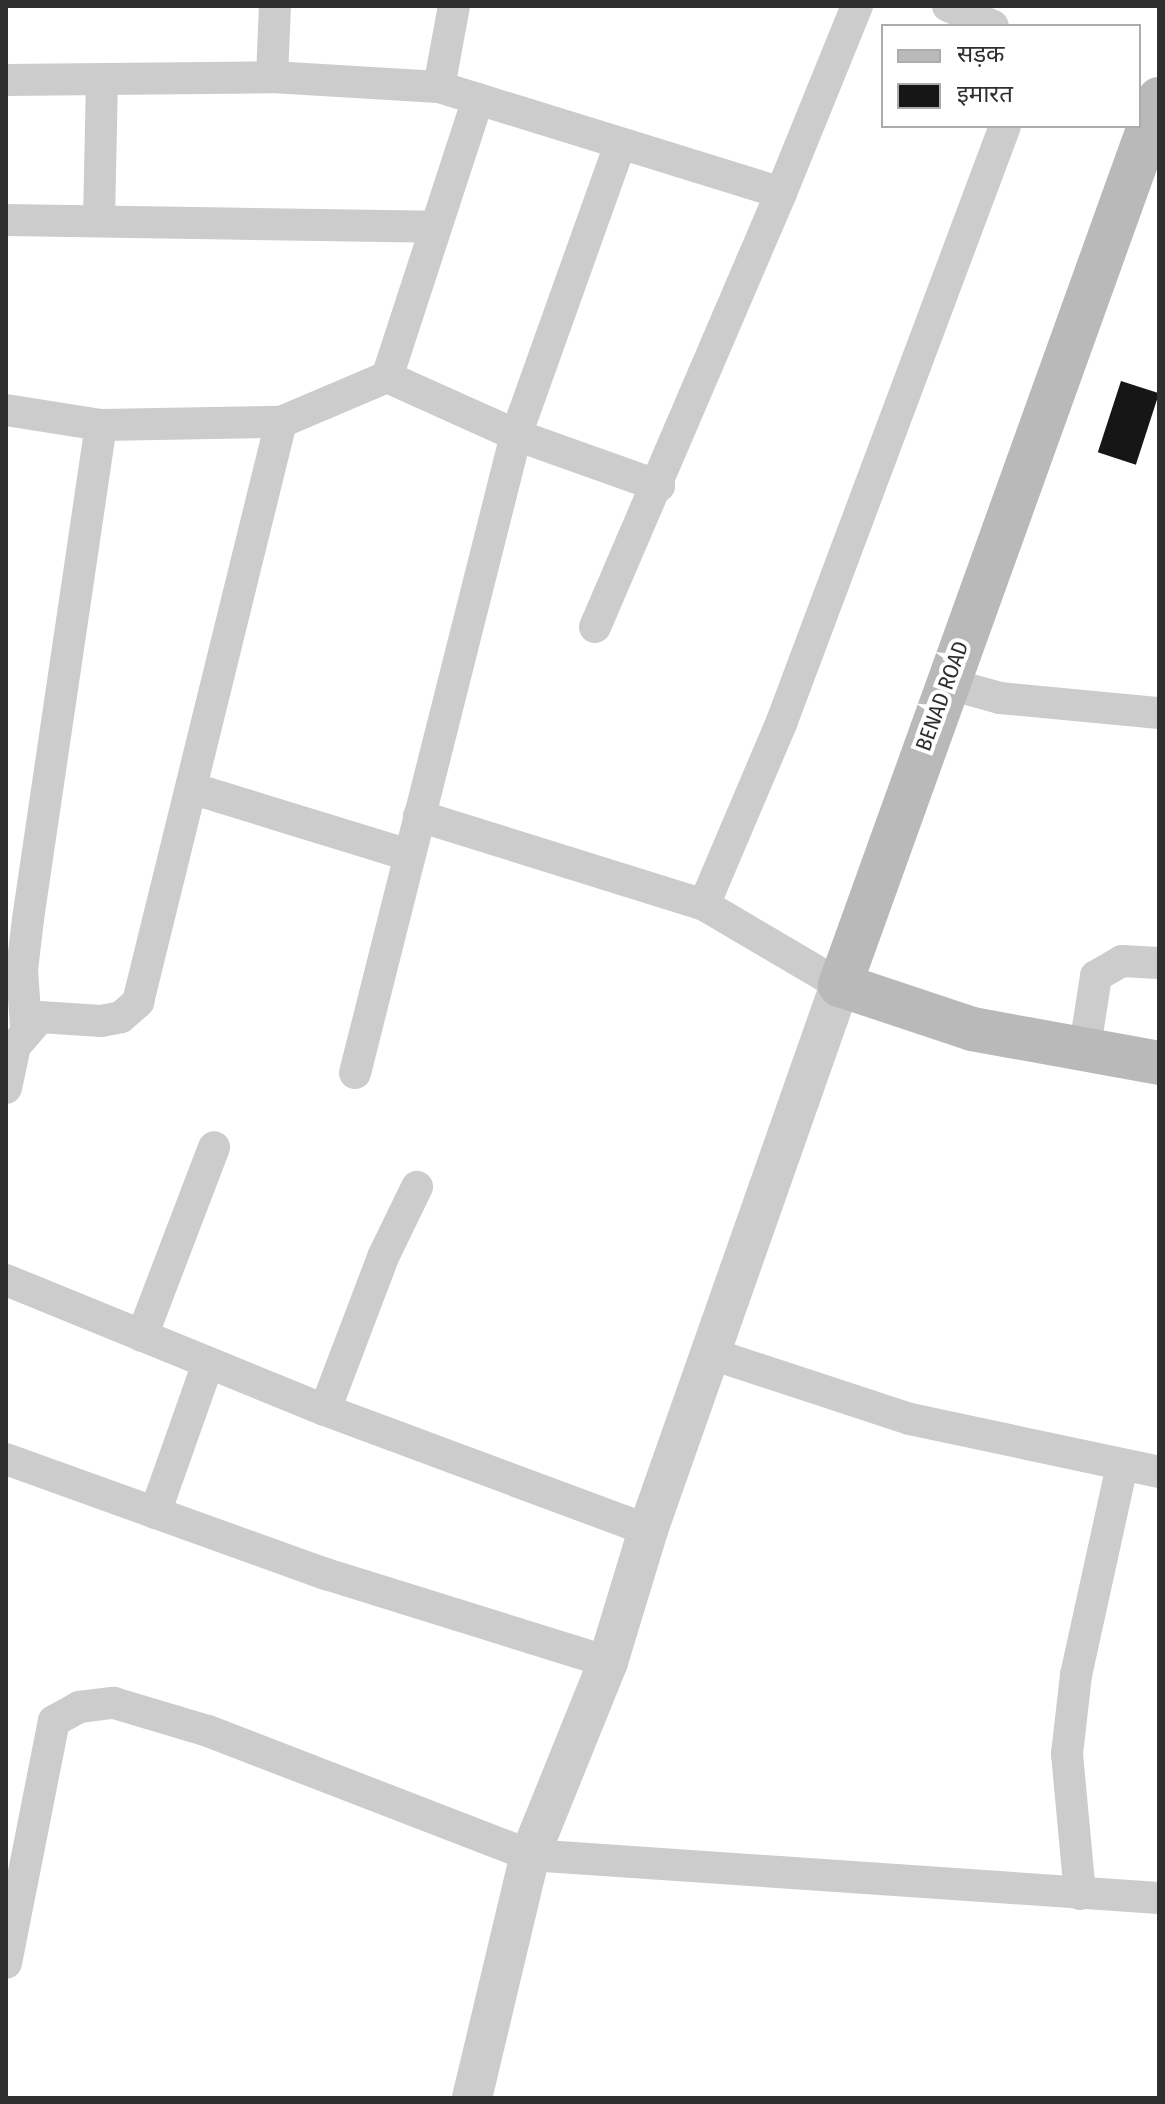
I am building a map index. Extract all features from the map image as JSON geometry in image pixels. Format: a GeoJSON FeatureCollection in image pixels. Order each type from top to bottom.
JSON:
{"type":"FeatureCollection","features":[{"type":"Feature","properties":{"kind":"main road","name":"BENAD ROAD"},"geometry":{"type":"LineString","coordinates":[[840,985],[946,683],[1159,99]]}},
{"type":"Feature","properties":{"kind":"main road"},"geometry":{"type":"LineString","coordinates":[[840,985],[972,1029],[1084,1053],[1159,1063]]}},
{"type":"Feature","properties":{"kind":"street"},"geometry":{"type":"LineString","coordinates":[[272,77],[275,6]]}},
{"type":"Feature","properties":{"kind":"street"},"geometry":{"type":"LineString","coordinates":[[439,87],[454,6]]}},
{"type":"Feature","properties":{"kind":"street"},"geometry":{"type":"LineString","coordinates":[[595,627],[659,486],[857,6]]}},
{"type":"Feature","properties":{"kind":"street"},"geometry":{"type":"LineString","coordinates":[[948,6],[988,24]]}},
{"type":"Feature","properties":{"kind":"street"},"geometry":{"type":"LineString","coordinates":[[6,80],[102,82],[272,77],[439,87],[547,117],[619,147],[781,193]]}},
{"type":"Feature","properties":{"kind":"street"},"geometry":{"type":"LineString","coordinates":[[99,221],[102,82]]}},
{"type":"Feature","properties":{"kind":"street"},"geometry":{"type":"LineString","coordinates":[[387,377],[478,99]]}},
{"type":"Feature","properties":{"kind":"street"},"geometry":{"type":"LineString","coordinates":[[704,905],[782,721],[1004,128]]}},
{"type":"Feature","properties":{"kind":"street"},"geometry":{"type":"LineString","coordinates":[[355,1073],[516,435],[619,147]]}},
{"type":"Feature","properties":{"kind":"street"},"geometry":{"type":"LineString","coordinates":[[6,220],[434,227]]}},
{"type":"Feature","properties":{"kind":"street"},"geometry":{"type":"LineString","coordinates":[[6,410],[101,425],[281,422],[387,377],[516,435],[659,486]]}},
{"type":"Feature","properties":{"kind":"street"},"geometry":{"type":"LineString","coordinates":[[26,1027],[40,1017],[111,1019],[138,1002],[194,789],[281,422]]}},
{"type":"Feature","properties":{"kind":"street"},"geometry":{"type":"LineString","coordinates":[[6,1088],[26,1027],[26,931],[101,425]]}},
{"type":"Feature","properties":{"kind":"street"},"geometry":{"type":"LineString","coordinates":[[946,683],[1000,698],[1154,704]]}},
{"type":"Feature","properties":{"kind":"street"},"geometry":{"type":"LineString","coordinates":[[194,789],[409,855]]}},
{"type":"Feature","properties":{"kind":"street"},"geometry":{"type":"LineString","coordinates":[[419,816],[704,905],[840,985],[715,1355],[648,1530],[608,1662],[530,1855],[472,2098]]}},
{"type":"Feature","properties":{"kind":"street"},"geometry":{"type":"LineString","coordinates":[[1084,1053],[1096,976],[1122,961],[1159,963]]}},
{"type":"Feature","properties":{"kind":"street"},"geometry":{"type":"LineString","coordinates":[[142,1336],[214,1147]]}},
{"type":"Feature","properties":{"kind":"street"},"geometry":{"type":"LineString","coordinates":[[325,1410],[383,1257],[417,1187]]}},
{"type":"Feature","properties":{"kind":"street"},"geometry":{"type":"LineString","coordinates":[[6,1280],[325,1410],[648,1530]]}},
{"type":"Feature","properties":{"kind":"street"},"geometry":{"type":"LineString","coordinates":[[715,1355],[910,1419],[1159,1472]]}},
{"type":"Feature","properties":{"kind":"street"},"geometry":{"type":"LineString","coordinates":[[155,1513],[208,1363]]}},
{"type":"Feature","properties":{"kind":"street"},"geometry":{"type":"LineString","coordinates":[[6,1459],[452,1616],[608,1662]]}},
{"type":"Feature","properties":{"kind":"street"},"geometry":{"type":"LineString","coordinates":[[1080,1894],[1067,1754],[1076,1675],[1122,1465]]}},
{"type":"Feature","properties":{"kind":"street"},"geometry":{"type":"LineString","coordinates":[[6,1963],[10,1916],[54,1721],[79,1707],[102,1704],[208,1731],[530,1855],[1159,1898]]}},
{"type":"Feature","properties":{"kind":"building"},"geometry":{"type":"Polygon","coordinates":[[[1121,381],[1159,393],[1136,465],[1098,452],[1121,381]]]}}]}
